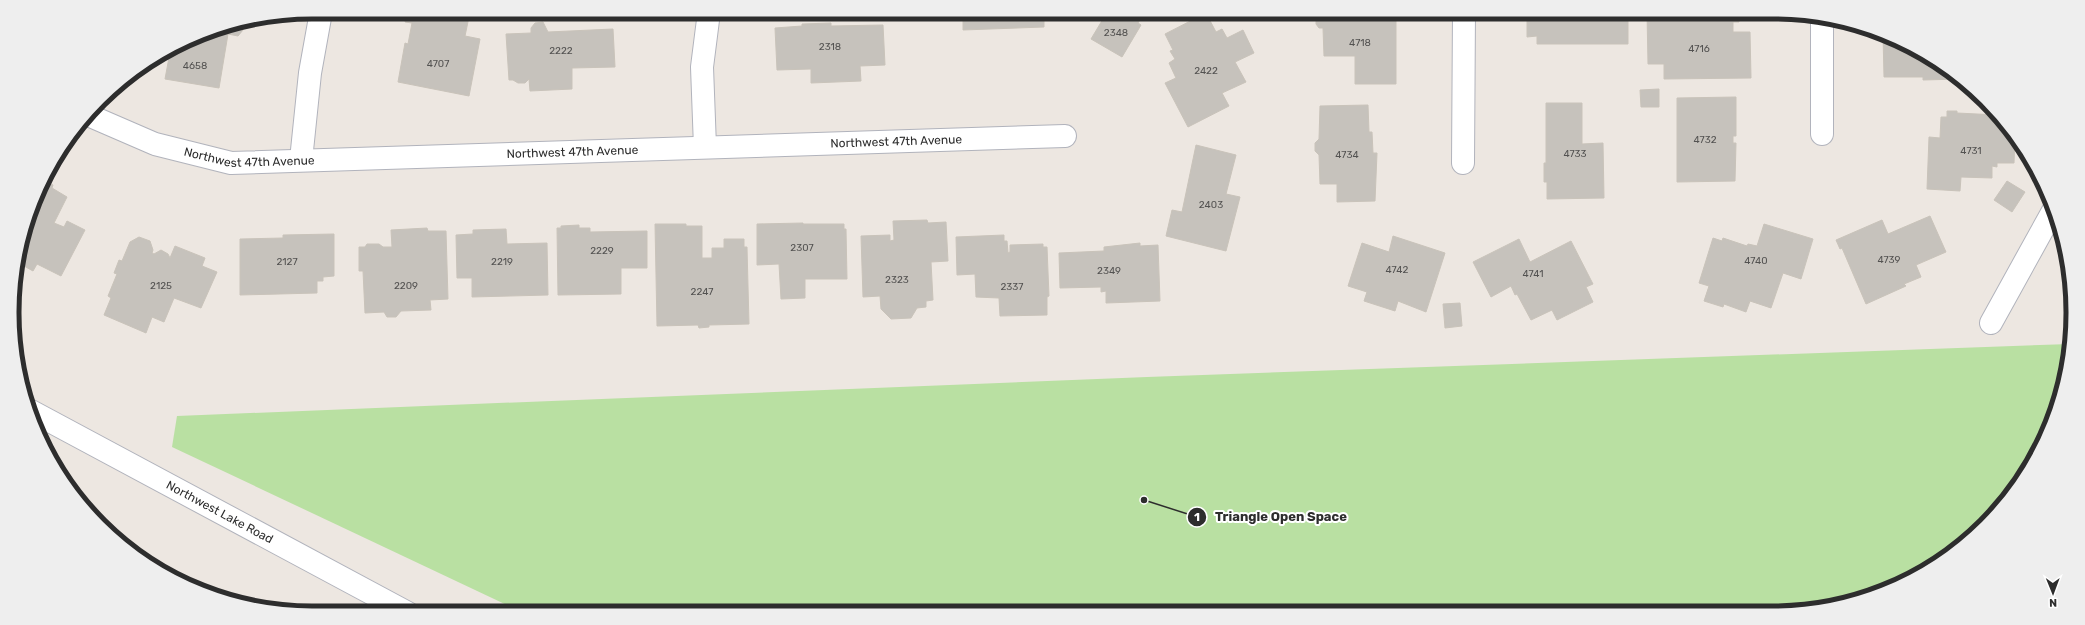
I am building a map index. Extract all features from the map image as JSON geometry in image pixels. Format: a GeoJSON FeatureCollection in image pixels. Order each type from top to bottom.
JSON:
{"type":"FeatureCollection","features":[{"type":"Feature","properties":{"kind":"street"},"geometry":{"type":"LineString","coordinates":[[301,160],[310,73],[320,19]]}},
{"type":"Feature","properties":{"kind":"street"},"geometry":{"type":"LineString","coordinates":[[705,147],[702,67],[707,19]]}},
{"type":"Feature","properties":{"kind":"street"},"geometry":{"type":"LineString","coordinates":[[1463,163],[1464,19]]}},
{"type":"Feature","properties":{"kind":"street"},"geometry":{"type":"LineString","coordinates":[[1822,24],[1822,134]]}},
{"type":"Feature","properties":{"kind":"street","name":"Northwest 47th Avenue"},"geometry":{"type":"LineString","coordinates":[[94,117],[155,144],[231,163],[1065,136]]}},
{"type":"Feature","properties":{"kind":"street"},"geometry":{"type":"LineString","coordinates":[[1991,323],[2050,217]]}},
{"type":"Feature","properties":{"kind":"street","name":"Northwest Lake Road"},"geometry":{"type":"LineString","coordinates":[[37,414],[395,606]]}},
{"type":"Feature","properties":{"kind":"green space"},"geometry":{"type":"Polygon","coordinates":[[[2064,344],[2056,388],[2044,425],[2036,442],[2017,476],[1980,520],[1936,557],[1885,584],[1848,596],[1792,605],[509,606],[172,447],[177,416],[1147,377],[2064,344]]]}},
{"type":"Feature","properties":{"kind":"building"},"geometry":{"type":"Polygon","coordinates":[[[406,19],[469,19],[465,36],[480,39],[469,96],[398,82],[405,43],[408,44],[412,23],[405,22],[406,19]]]}},
{"type":"Feature","properties":{"kind":"building"},"geometry":{"type":"Polygon","coordinates":[[[963,19],[1044,19],[1044,27],[963,30],[963,19]]]}},
{"type":"Feature","properties":{"kind":"building"},"geometry":{"type":"Polygon","coordinates":[[[1103,19],[1140,19],[1138,23],[1141,25],[1122,57],[1091,39],[1103,19]]]}},
{"type":"Feature","properties":{"kind":"building"},"geometry":{"type":"Polygon","coordinates":[[[1194,19],[1209,19],[1216,32],[1222,29],[1227,38],[1243,30],[1254,53],[1235,62],[1246,82],[1222,93],[1229,106],[1188,127],[1165,83],[1176,78],[1169,63],[1175,59],[1170,51],[1173,50],[1165,34],[1194,19]]]}},
{"type":"Feature","properties":{"kind":"building"},"geometry":{"type":"Polygon","coordinates":[[[1316,19],[1396,19],[1396,84],[1355,84],[1355,56],[1324,56],[1323,28],[1319,28],[1316,24],[1316,19]]]}},
{"type":"Feature","properties":{"kind":"building"},"geometry":{"type":"Polygon","coordinates":[[[1527,19],[1628,19],[1628,44],[1537,44],[1537,36],[1527,37],[1527,19]]]}},
{"type":"Feature","properties":{"kind":"building"},"geometry":{"type":"Polygon","coordinates":[[[1647,19],[1739,19],[1739,22],[1733,22],[1733,32],[1750,32],[1751,78],[1664,79],[1664,64],[1648,64],[1647,19]]]}},
{"type":"Feature","properties":{"kind":"building"},"geometry":{"type":"Polygon","coordinates":[[[543,22],[548,32],[613,29],[615,67],[572,68],[572,89],[530,91],[529,79],[525,83],[518,83],[513,80],[509,80],[506,34],[531,33],[531,28],[535,23],[543,22]]]}},
{"type":"Feature","properties":{"kind":"building"},"geometry":{"type":"Polygon","coordinates":[[[831,23],[831,26],[883,25],[885,65],[860,66],[861,81],[811,83],[811,69],[777,70],[775,28],[802,26],[802,24],[831,23]]]}},
{"type":"Feature","properties":{"kind":"building"},"geometry":{"type":"Polygon","coordinates":[[[244,28],[238,36],[228,34],[219,88],[165,79],[169,56],[200,41],[244,28]]]}},
{"type":"Feature","properties":{"kind":"building"},"geometry":{"type":"Polygon","coordinates":[[[1883,40],[1919,58],[1936,68],[1950,79],[1923,80],[1923,77],[1884,77],[1883,40]]]}},
{"type":"Feature","properties":{"kind":"building"},"geometry":{"type":"Polygon","coordinates":[[[1659,89],[1659,107],[1641,107],[1640,90],[1659,89]]]}},
{"type":"Feature","properties":{"kind":"building"},"geometry":{"type":"Polygon","coordinates":[[[1736,97],[1736,136],[1733,136],[1733,143],[1736,143],[1735,181],[1677,182],[1677,98],[1736,97]]]}},
{"type":"Feature","properties":{"kind":"building"},"geometry":{"type":"Polygon","coordinates":[[[1546,103],[1582,103],[1582,144],[1603,143],[1604,198],[1547,199],[1547,182],[1544,182],[1544,163],[1546,163],[1546,103]]]}},
{"type":"Feature","properties":{"kind":"building"},"geometry":{"type":"Polygon","coordinates":[[[1368,105],[1369,132],[1372,132],[1373,153],[1377,153],[1375,201],[1337,202],[1337,184],[1320,184],[1319,155],[1315,151],[1315,143],[1319,139],[1320,106],[1368,105]]]}},
{"type":"Feature","properties":{"kind":"building"},"geometry":{"type":"Polygon","coordinates":[[[1947,111],[1989,115],[1998,126],[1998,129],[2002,130],[2015,146],[2014,163],[1997,163],[1997,167],[1992,166],[1992,178],[1961,177],[1960,191],[1927,189],[1929,137],[1940,138],[1941,117],[1947,117],[1947,111]]]}},
{"type":"Feature","properties":{"kind":"building"},"geometry":{"type":"Polygon","coordinates":[[[1196,145],[1236,155],[1226,194],[1240,197],[1226,251],[1166,236],[1172,210],[1182,212],[1196,145]]]}},
{"type":"Feature","properties":{"kind":"building"},"geometry":{"type":"Polygon","coordinates":[[[2007,181],[2025,192],[2012,212],[1994,200],[2007,181]]]}},
{"type":"Feature","properties":{"kind":"building"},"geometry":{"type":"Polygon","coordinates":[[[49,183],[53,185],[52,188],[67,197],[54,223],[64,227],[67,221],[85,230],[61,276],[37,264],[33,271],[24,266],[23,268],[29,237],[41,200],[49,183]]]}},
{"type":"Feature","properties":{"kind":"building"},"geometry":{"type":"Polygon","coordinates":[[[1930,216],[1946,252],[1916,265],[1921,277],[1904,284],[1906,286],[1866,304],[1842,248],[1840,249],[1836,240],[1882,220],[1888,234],[1930,216]]]}},
{"type":"Feature","properties":{"kind":"building"},"geometry":{"type":"Polygon","coordinates":[[[927,220],[928,223],[946,222],[948,261],[931,262],[933,300],[926,301],[926,307],[917,308],[911,318],[891,319],[881,309],[880,296],[863,297],[861,236],[890,235],[890,241],[894,240],[893,221],[927,220]]]}},
{"type":"Feature","properties":{"kind":"building"},"geometry":{"type":"Polygon","coordinates":[[[655,224],[686,224],[686,226],[702,226],[702,258],[712,258],[712,248],[724,248],[724,239],[744,239],[744,247],[747,247],[749,324],[709,325],[709,327],[699,328],[698,325],[657,326],[655,224]]]}},
{"type":"Feature","properties":{"kind":"building"},"geometry":{"type":"Polygon","coordinates":[[[757,224],[844,224],[844,229],[846,229],[847,279],[805,279],[805,298],[781,299],[779,264],[757,265],[757,224]]]}},
{"type":"Feature","properties":{"kind":"building"},"geometry":{"type":"Polygon","coordinates":[[[1764,224],[1813,239],[1801,279],[1783,273],[1771,308],[1750,301],[1746,312],[1724,304],[1723,307],[1704,301],[1709,286],[1699,283],[1713,238],[1722,241],[1723,238],[1747,246],[1748,244],[1757,246],[1764,224]]]}},
{"type":"Feature","properties":{"kind":"building"},"geometry":{"type":"Polygon","coordinates":[[[579,225],[579,228],[590,228],[590,232],[647,231],[647,268],[621,268],[621,294],[558,295],[557,228],[561,228],[561,226],[579,225]]]}},
{"type":"Feature","properties":{"kind":"building"},"geometry":{"type":"Polygon","coordinates":[[[427,228],[428,231],[446,231],[448,299],[430,300],[431,310],[401,311],[396,317],[387,317],[384,312],[365,313],[363,271],[359,271],[359,247],[365,247],[367,244],[379,244],[383,247],[392,247],[391,230],[427,228]]]}},
{"type":"Feature","properties":{"kind":"building"},"geometry":{"type":"Polygon","coordinates":[[[506,229],[507,244],[547,243],[548,295],[472,297],[472,278],[457,278],[456,235],[473,234],[473,230],[506,229]]]}},
{"type":"Feature","properties":{"kind":"building"},"geometry":{"type":"Polygon","coordinates":[[[334,234],[334,276],[323,277],[323,281],[317,281],[317,293],[240,295],[240,239],[283,238],[283,235],[334,234]]]}},
{"type":"Feature","properties":{"kind":"building"},"geometry":{"type":"Polygon","coordinates":[[[1004,235],[1004,241],[1007,241],[1008,253],[1010,252],[1010,245],[1043,244],[1043,247],[1047,247],[1049,296],[1047,297],[1047,315],[1000,316],[999,298],[976,297],[975,274],[957,275],[956,237],[1004,235]]]}},
{"type":"Feature","properties":{"kind":"building"},"geometry":{"type":"Polygon","coordinates":[[[1393,236],[1445,253],[1426,312],[1398,301],[1395,311],[1364,301],[1367,292],[1348,286],[1362,243],[1389,252],[1393,236]]]}},
{"type":"Feature","properties":{"kind":"building"},"geometry":{"type":"Polygon","coordinates":[[[139,237],[150,241],[153,250],[152,253],[154,254],[161,250],[168,254],[170,258],[175,246],[205,258],[202,266],[217,272],[201,308],[174,298],[164,322],[152,317],[146,333],[104,315],[111,298],[108,296],[117,274],[114,273],[119,260],[122,261],[130,242],[139,237]]]}},
{"type":"Feature","properties":{"kind":"building"},"geometry":{"type":"Polygon","coordinates":[[[1519,239],[1530,262],[1571,241],[1593,284],[1586,287],[1593,302],[1557,320],[1552,310],[1531,320],[1511,286],[1491,297],[1473,262],[1519,239]]]}},
{"type":"Feature","properties":{"kind":"building"},"geometry":{"type":"Polygon","coordinates":[[[1140,243],[1140,246],[1158,245],[1160,301],[1106,303],[1106,291],[1101,292],[1101,287],[1060,288],[1059,253],[1104,251],[1104,247],[1140,243]]]}},
{"type":"Feature","properties":{"kind":"building"},"geometry":{"type":"Polygon","coordinates":[[[1460,303],[1462,326],[1445,328],[1443,304],[1460,303]]]}},
{"type":"Feature","properties":{"kind":"place","name":"Triangle Open Space"},"geometry":{"type":"Point","coordinates":[1144,500]}}]}
